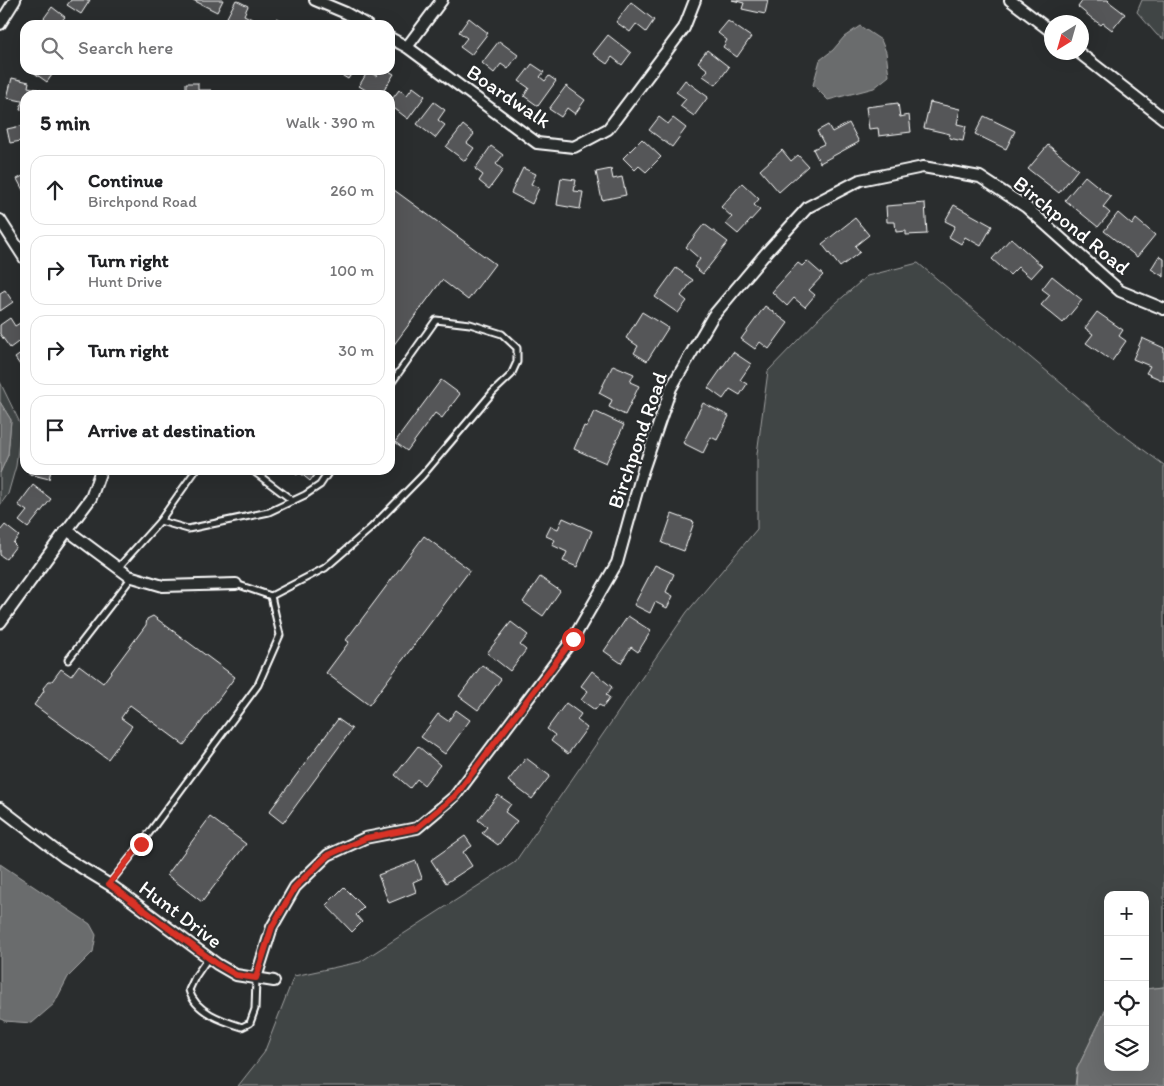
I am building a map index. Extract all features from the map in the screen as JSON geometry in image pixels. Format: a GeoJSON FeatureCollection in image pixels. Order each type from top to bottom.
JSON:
{"type":"FeatureCollection","features":[{"type":"Feature","properties":{"kind":"street"},"geometry":{"type":"LineString","coordinates":[[0,24],[15,0]]}},
{"type":"Feature","properties":{"kind":"street"},"geometry":{"type":"LineString","coordinates":[[315,0],[358,20]]}},
{"type":"Feature","properties":{"kind":"street"},"geometry":{"type":"LineString","coordinates":[[407,47],[442,0]]}},
{"type":"Feature","properties":{"kind":"street","name":"Boardwalk"},"geometry":{"type":"LineString","coordinates":[[395,41],[407,47],[537,142],[574,146],[608,129],[684,28],[695,0]]}},
{"type":"Feature","properties":{"kind":"street"},"geometry":{"type":"LineString","coordinates":[[1010,0],[1044,26]]}},
{"type":"Feature","properties":{"kind":"street"},"geometry":{"type":"LineString","coordinates":[[1088,60],[1164,119]]}},
{"type":"Feature","properties":{"kind":"street","name":"Birchpond Road"},"geometry":{"type":"LineString","coordinates":[[256,978],[272,927],[295,887],[328,855],[366,838],[417,828],[455,796],[573,639],[617,563],[642,472],[671,388],[713,316],[766,253],[808,208],[860,180],[923,167],[980,177],[1026,207],[1120,290],[1164,309]]}},
{"type":"Feature","properties":{"kind":"street"},"geometry":{"type":"LineString","coordinates":[[0,220],[20,251]]}},
{"type":"Feature","properties":{"kind":"street"},"geometry":{"type":"LineString","coordinates":[[0,622],[91,498],[98,475]]}},
{"type":"Feature","properties":{"kind":"street"},"geometry":{"type":"LineString","coordinates":[[67,530],[132,577],[163,586],[236,584]]}},
{"type":"Feature","properties":{"kind":"street","name":"Hunt Drive"},"geometry":{"type":"LineString","coordinates":[[0,808],[64,857],[109,884],[208,957],[236,975],[274,981]]}},
{"type":"Feature","properties":{"kind":"lane"},"geometry":{"type":"LineString","coordinates":[[236,584],[271,596],[325,568],[371,528],[422,476],[493,392],[511,376],[517,362],[517,348],[502,334],[470,324],[436,320],[395,377]]}},
{"type":"Feature","properties":{"kind":"lane"},"geometry":{"type":"LineString","coordinates":[[118,568],[160,521],[192,475]]}},
{"type":"Feature","properties":{"kind":"lane"},"geometry":{"type":"LineString","coordinates":[[259,475],[293,501]]}},
{"type":"Feature","properties":{"kind":"lane"},"geometry":{"type":"LineString","coordinates":[[160,521],[188,529],[269,512],[293,501],[320,485],[327,475]]}},
{"type":"Feature","properties":{"kind":"lane"},"geometry":{"type":"LineString","coordinates":[[68,660],[132,577]]}},
{"type":"Feature","properties":{"kind":"lane"},"geometry":{"type":"LineString","coordinates":[[109,884],[141,844],[258,685],[280,635],[271,596]]}},
{"type":"Feature","properties":{"kind":"lane"},"geometry":{"type":"LineString","coordinates":[[208,957],[189,990],[191,997],[204,1009],[222,1021],[242,1027],[250,1023],[255,1008],[256,978]]}},
{"type":"Feature","properties":{"kind":"shaded area"},"geometry":{"type":"Polygon","coordinates":[[[1142,0],[1164,0],[1164,39],[1157,35],[1137,12],[1142,0]]]}},
{"type":"Feature","properties":{"kind":"shaded area"},"geometry":{"type":"Polygon","coordinates":[[[860,26],[881,40],[886,52],[889,76],[874,88],[828,100],[813,85],[820,60],[833,50],[844,37],[860,26]]]}},
{"type":"Feature","properties":{"kind":"shaded area"},"geometry":{"type":"Polygon","coordinates":[[[918,263],[1118,431],[1164,465],[1164,987],[1149,989],[1149,891],[1104,891],[1104,1013],[1077,1069],[1075,1086],[238,1086],[264,1053],[294,976],[360,962],[515,862],[687,612],[757,529],[757,454],[768,371],[821,316],[867,276],[918,263]]]}},
{"type":"Feature","properties":{"kind":"shaded area"},"geometry":{"type":"Polygon","coordinates":[[[0,382],[20,423],[20,433],[16,466],[8,494],[0,505],[0,473],[8,455],[11,420],[0,402],[0,382]]]}},
{"type":"Feature","properties":{"kind":"shaded area"},"geometry":{"type":"Polygon","coordinates":[[[0,402],[11,420],[8,455],[0,473],[0,402]]]}},
{"type":"Feature","properties":{"kind":"shaded area"},"geometry":{"type":"Polygon","coordinates":[[[0,864],[90,924],[96,935],[93,952],[68,977],[54,1004],[32,1023],[4,1021],[0,1018],[0,864]]]}},
{"type":"Feature","properties":{"kind":"shaded area"},"geometry":{"type":"Polygon","coordinates":[[[1164,987],[1164,1086],[1076,1086],[1077,1069],[1104,1013],[1104,1071],[1149,1071],[1149,989],[1164,987]]]}},
{"type":"Feature","properties":{"kind":"building"},"geometry":{"type":"Polygon","coordinates":[[[71,0],[90,0],[81,14],[67,5],[71,0]]]}},
{"type":"Feature","properties":{"kind":"building"},"geometry":{"type":"Polygon","coordinates":[[[193,0],[223,0],[217,12],[193,0]]]}},
{"type":"Feature","properties":{"kind":"building"},"geometry":{"type":"Polygon","coordinates":[[[236,0],[248,6],[244,15],[252,19],[252,20],[226,20],[236,0]]]}},
{"type":"Feature","properties":{"kind":"building"},"geometry":{"type":"Polygon","coordinates":[[[732,0],[768,0],[765,14],[742,9],[744,3],[732,0]]]}},
{"type":"Feature","properties":{"kind":"building"},"geometry":{"type":"Polygon","coordinates":[[[1083,0],[1109,0],[1125,14],[1112,30],[1103,23],[1101,25],[1078,7],[1083,0]]]}},
{"type":"Feature","properties":{"kind":"building"},"geometry":{"type":"Polygon","coordinates":[[[631,2],[654,20],[646,32],[636,24],[630,32],[616,22],[631,2]]]}},
{"type":"Feature","properties":{"kind":"building"},"geometry":{"type":"Polygon","coordinates":[[[52,7],[65,17],[62,20],[43,20],[52,7]]]}},
{"type":"Feature","properties":{"kind":"building"},"geometry":{"type":"Polygon","coordinates":[[[469,18],[488,33],[471,55],[460,47],[467,38],[459,32],[469,18]]]}},
{"type":"Feature","properties":{"kind":"building"},"geometry":{"type":"Polygon","coordinates":[[[728,21],[751,37],[737,57],[723,47],[727,40],[718,33],[728,21]]]}},
{"type":"Feature","properties":{"kind":"building"},"geometry":{"type":"Polygon","coordinates":[[[608,35],[631,53],[622,65],[612,57],[607,64],[593,54],[608,35]]]}},
{"type":"Feature","properties":{"kind":"building"},"geometry":{"type":"Polygon","coordinates":[[[499,41],[518,55],[508,69],[501,64],[494,73],[482,63],[499,41]]]}},
{"type":"Feature","properties":{"kind":"building"},"geometry":{"type":"Polygon","coordinates":[[[707,50],[729,67],[716,85],[703,76],[708,70],[698,62],[707,50]]]}},
{"type":"Feature","properties":{"kind":"building"},"geometry":{"type":"Polygon","coordinates":[[[532,64],[544,72],[540,77],[545,81],[549,76],[556,81],[538,106],[524,96],[529,88],[519,81],[532,64]]]}},
{"type":"Feature","properties":{"kind":"building"},"geometry":{"type":"Polygon","coordinates":[[[37,75],[52,75],[47,82],[37,75]]]}},
{"type":"Feature","properties":{"kind":"building"},"geometry":{"type":"Polygon","coordinates":[[[341,75],[351,75],[348,79],[341,75]]]}},
{"type":"Feature","properties":{"kind":"building"},"geometry":{"type":"Polygon","coordinates":[[[366,75],[393,75],[384,90],[366,90],[359,86],[366,75]]]}},
{"type":"Feature","properties":{"kind":"building"},"geometry":{"type":"Polygon","coordinates":[[[12,78],[29,82],[28,87],[41,90],[20,90],[20,101],[7,98],[12,78]]]}},
{"type":"Feature","properties":{"kind":"building"},"geometry":{"type":"Polygon","coordinates":[[[685,80],[708,97],[694,116],[680,106],[686,99],[676,92],[685,80]]]}},
{"type":"Feature","properties":{"kind":"building"},"geometry":{"type":"Polygon","coordinates":[[[186,83],[198,83],[198,90],[186,90],[186,83]]]}},
{"type":"Feature","properties":{"kind":"building"},"geometry":{"type":"Polygon","coordinates":[[[566,86],[585,100],[575,114],[567,108],[561,117],[549,109],[566,86]]]}},
{"type":"Feature","properties":{"kind":"building"},"geometry":{"type":"Polygon","coordinates":[[[413,87],[425,96],[408,119],[395,109],[395,95],[399,90],[407,95],[413,87]]]}},
{"type":"Feature","properties":{"kind":"building"},"geometry":{"type":"Polygon","coordinates":[[[434,102],[445,110],[438,120],[445,125],[435,138],[417,124],[434,102]]]}},
{"type":"Feature","properties":{"kind":"building"},"geometry":{"type":"Polygon","coordinates":[[[930,102],[960,109],[957,124],[966,126],[963,141],[949,138],[950,134],[924,128],[930,102]]]}},
{"type":"Feature","properties":{"kind":"building"},"geometry":{"type":"Polygon","coordinates":[[[898,103],[900,117],[909,115],[911,132],[879,136],[878,128],[869,129],[866,107],[898,103]]]}},
{"type":"Feature","properties":{"kind":"building"},"geometry":{"type":"Polygon","coordinates":[[[984,116],[1015,131],[1006,149],[975,134],[984,116]]]}},
{"type":"Feature","properties":{"kind":"building"},"geometry":{"type":"Polygon","coordinates":[[[659,117],[668,124],[673,118],[686,128],[672,147],[649,130],[659,117]]]}},
{"type":"Feature","properties":{"kind":"building"},"geometry":{"type":"Polygon","coordinates":[[[849,123],[859,142],[820,163],[813,149],[824,144],[817,131],[828,125],[832,132],[849,123]]]}},
{"type":"Feature","properties":{"kind":"building"},"geometry":{"type":"Polygon","coordinates":[[[463,125],[474,134],[467,143],[474,148],[465,161],[446,147],[463,125]]]}},
{"type":"Feature","properties":{"kind":"building"},"geometry":{"type":"Polygon","coordinates":[[[20,126],[20,141],[10,143],[7,129],[20,126]]]}},
{"type":"Feature","properties":{"kind":"building"},"geometry":{"type":"Polygon","coordinates":[[[642,139],[661,157],[646,172],[639,166],[635,170],[623,158],[642,139]]]}},
{"type":"Feature","properties":{"kind":"building"},"geometry":{"type":"Polygon","coordinates":[[[1048,145],[1078,169],[1059,193],[1028,169],[1048,145]]]}},
{"type":"Feature","properties":{"kind":"building"},"geometry":{"type":"Polygon","coordinates":[[[491,146],[503,155],[496,164],[503,170],[489,189],[479,181],[483,175],[475,169],[491,146]]]}},
{"type":"Feature","properties":{"kind":"building"},"geometry":{"type":"Polygon","coordinates":[[[782,150],[791,161],[798,155],[808,166],[779,192],[760,170],[782,150]]]}},
{"type":"Feature","properties":{"kind":"building"},"geometry":{"type":"Polygon","coordinates":[[[523,168],[536,174],[531,184],[539,188],[532,204],[511,193],[523,168]]]}},
{"type":"Feature","properties":{"kind":"building"},"geometry":{"type":"Polygon","coordinates":[[[611,169],[613,179],[622,177],[626,195],[602,200],[596,172],[611,169]]]}},
{"type":"Feature","properties":{"kind":"building"},"geometry":{"type":"Polygon","coordinates":[[[1085,176],[1111,197],[1103,207],[1110,213],[1098,227],[1065,200],[1085,176]]]}},
{"type":"Feature","properties":{"kind":"building"},"geometry":{"type":"Polygon","coordinates":[[[561,178],[576,180],[574,191],[583,192],[580,209],[557,205],[561,178]]]}},
{"type":"Feature","properties":{"kind":"building"},"geometry":{"type":"Polygon","coordinates":[[[742,183],[759,199],[754,205],[760,210],[738,234],[726,224],[732,217],[721,207],[742,183]]]}},
{"type":"Feature","properties":{"kind":"building"},"geometry":{"type":"Polygon","coordinates":[[[395,191],[495,264],[468,300],[442,280],[395,343],[395,191]]]}},
{"type":"Feature","properties":{"kind":"building"},"geometry":{"type":"Polygon","coordinates":[[[925,203],[927,234],[906,235],[906,231],[896,232],[895,222],[887,222],[886,206],[925,203]]]}},
{"type":"Feature","properties":{"kind":"building"},"geometry":{"type":"Polygon","coordinates":[[[954,205],[992,226],[981,246],[965,237],[961,244],[949,237],[955,226],[945,221],[954,205]]]}},
{"type":"Feature","properties":{"kind":"building"},"geometry":{"type":"Polygon","coordinates":[[[1118,213],[1132,225],[1136,219],[1155,235],[1137,257],[1104,231],[1118,213]]]}},
{"type":"Feature","properties":{"kind":"building"},"geometry":{"type":"Polygon","coordinates":[[[855,218],[869,235],[855,246],[860,252],[840,267],[822,244],[855,218]]]}},
{"type":"Feature","properties":{"kind":"building"},"geometry":{"type":"Polygon","coordinates":[[[704,224],[728,242],[703,274],[694,267],[700,259],[686,247],[704,224]]]}},
{"type":"Feature","properties":{"kind":"building"},"geometry":{"type":"Polygon","coordinates":[[[1011,238],[1042,266],[1031,278],[1018,267],[1010,275],[992,259],[1011,238]]]}},
{"type":"Feature","properties":{"kind":"building"},"geometry":{"type":"Polygon","coordinates":[[[1159,256],[1164,259],[1164,277],[1151,269],[1159,256]]]}},
{"type":"Feature","properties":{"kind":"building"},"geometry":{"type":"Polygon","coordinates":[[[807,261],[823,275],[809,290],[815,295],[805,307],[794,298],[787,306],[772,292],[798,263],[802,266],[807,261]]]}},
{"type":"Feature","properties":{"kind":"building"},"geometry":{"type":"Polygon","coordinates":[[[676,268],[693,280],[681,296],[687,301],[678,313],[655,297],[676,268]]]}},
{"type":"Feature","properties":{"kind":"building"},"geometry":{"type":"Polygon","coordinates":[[[1052,276],[1082,300],[1063,323],[1041,305],[1050,295],[1042,289],[1052,276]]]}},
{"type":"Feature","properties":{"kind":"building"},"geometry":{"type":"Polygon","coordinates":[[[5,290],[13,302],[0,311],[0,293],[5,290]]]}},
{"type":"Feature","properties":{"kind":"building"},"geometry":{"type":"Polygon","coordinates":[[[765,306],[788,323],[769,349],[760,342],[755,349],[741,339],[765,306]]]}},
{"type":"Feature","properties":{"kind":"building"},"geometry":{"type":"Polygon","coordinates":[[[642,312],[668,328],[647,361],[634,353],[638,346],[626,338],[642,312]]]}},
{"type":"Feature","properties":{"kind":"building"},"geometry":{"type":"Polygon","coordinates":[[[1097,312],[1123,330],[1119,336],[1126,341],[1112,361],[1086,343],[1093,334],[1085,328],[1097,312]]]}},
{"type":"Feature","properties":{"kind":"building"},"geometry":{"type":"Polygon","coordinates":[[[10,318],[15,326],[20,323],[20,341],[10,348],[0,334],[0,325],[10,318]]]}},
{"type":"Feature","properties":{"kind":"building"},"geometry":{"type":"Polygon","coordinates":[[[1142,338],[1164,348],[1164,381],[1146,373],[1150,366],[1133,359],[1142,338]]]}},
{"type":"Feature","properties":{"kind":"building"},"geometry":{"type":"Polygon","coordinates":[[[733,352],[751,364],[740,380],[747,384],[740,395],[730,389],[723,399],[708,388],[733,352]]]}},
{"type":"Feature","properties":{"kind":"building"},"geometry":{"type":"Polygon","coordinates":[[[20,354],[20,365],[15,358],[20,354]]]}},
{"type":"Feature","properties":{"kind":"building"},"geometry":{"type":"Polygon","coordinates":[[[613,365],[634,374],[630,382],[639,386],[625,415],[609,407],[612,400],[599,393],[613,365]]]}},
{"type":"Feature","properties":{"kind":"building"},"geometry":{"type":"Polygon","coordinates":[[[441,380],[460,394],[442,418],[435,413],[407,451],[395,442],[441,380]]]}},
{"type":"Feature","properties":{"kind":"building"},"geometry":{"type":"Polygon","coordinates":[[[703,403],[729,416],[717,440],[711,437],[703,453],[683,443],[703,403]]]}},
{"type":"Feature","properties":{"kind":"building"},"geometry":{"type":"Polygon","coordinates":[[[594,411],[624,425],[606,463],[574,449],[584,426],[587,427],[594,411]]]}},
{"type":"Feature","properties":{"kind":"building"},"geometry":{"type":"Polygon","coordinates":[[[33,475],[50,475],[49,479],[33,475]]]}},
{"type":"Feature","properties":{"kind":"building"},"geometry":{"type":"Polygon","coordinates":[[[303,475],[314,475],[310,481],[303,475]]]}},
{"type":"Feature","properties":{"kind":"building"},"geometry":{"type":"Polygon","coordinates":[[[33,485],[51,499],[28,528],[19,521],[27,511],[18,505],[33,485]]]}},
{"type":"Feature","properties":{"kind":"building"},"geometry":{"type":"Polygon","coordinates":[[[672,514],[694,522],[684,551],[662,543],[672,514]]]}},
{"type":"Feature","properties":{"kind":"building"},"geometry":{"type":"Polygon","coordinates":[[[563,518],[592,531],[577,567],[563,561],[567,552],[552,545],[555,540],[546,536],[551,526],[558,529],[563,518]]]}},
{"type":"Feature","properties":{"kind":"building"},"geometry":{"type":"Polygon","coordinates":[[[5,525],[19,536],[13,543],[16,546],[6,559],[0,555],[0,531],[5,525]]]}},
{"type":"Feature","properties":{"kind":"building"},"geometry":{"type":"Polygon","coordinates":[[[424,536],[470,570],[369,705],[326,673],[349,642],[346,640],[424,536]]]}},
{"type":"Feature","properties":{"kind":"building"},"geometry":{"type":"Polygon","coordinates":[[[655,565],[674,574],[666,592],[673,596],[667,608],[655,602],[650,613],[634,605],[655,565]]]}},
{"type":"Feature","properties":{"kind":"building"},"geometry":{"type":"Polygon","coordinates":[[[540,577],[560,591],[543,616],[523,602],[540,577]]]}},
{"type":"Feature","properties":{"kind":"building"},"geometry":{"type":"Polygon","coordinates":[[[153,616],[235,677],[184,745],[130,705],[121,718],[132,726],[108,759],[34,705],[44,691],[43,688],[49,681],[52,681],[61,669],[71,676],[79,665],[103,683],[146,625],[147,619],[153,616]]]}},
{"type":"Feature","properties":{"kind":"building"},"geometry":{"type":"Polygon","coordinates":[[[628,616],[651,631],[638,652],[631,647],[621,663],[604,651],[628,616]]]}},
{"type":"Feature","properties":{"kind":"building"},"geometry":{"type":"Polygon","coordinates":[[[511,622],[528,635],[520,645],[526,650],[510,671],[487,653],[511,622]]]}},
{"type":"Feature","properties":{"kind":"building"},"geometry":{"type":"Polygon","coordinates":[[[482,665],[501,679],[478,710],[459,696],[482,665]]]}},
{"type":"Feature","properties":{"kind":"building"},"geometry":{"type":"Polygon","coordinates":[[[592,671],[612,687],[606,695],[610,698],[603,707],[599,705],[595,710],[581,700],[588,691],[581,686],[592,671]]]}},
{"type":"Feature","properties":{"kind":"building"},"geometry":{"type":"Polygon","coordinates":[[[566,703],[581,714],[577,720],[587,728],[568,754],[551,741],[555,735],[547,729],[566,703]]]}},
{"type":"Feature","properties":{"kind":"building"},"geometry":{"type":"Polygon","coordinates":[[[456,710],[470,720],[445,754],[421,737],[438,714],[448,721],[456,710]]]}},
{"type":"Feature","properties":{"kind":"building"},"geometry":{"type":"Polygon","coordinates":[[[338,719],[352,729],[283,823],[269,812],[338,719]]]}},
{"type":"Feature","properties":{"kind":"building"},"geometry":{"type":"Polygon","coordinates":[[[418,746],[440,765],[424,785],[417,779],[410,788],[395,775],[418,746]]]}},
{"type":"Feature","properties":{"kind":"building"},"geometry":{"type":"Polygon","coordinates":[[[526,758],[550,776],[532,799],[508,781],[526,758]]]}},
{"type":"Feature","properties":{"kind":"building"},"geometry":{"type":"Polygon","coordinates":[[[498,795],[511,804],[505,812],[517,821],[498,845],[482,833],[487,827],[478,820],[498,795]]]}},
{"type":"Feature","properties":{"kind":"building"},"geometry":{"type":"Polygon","coordinates":[[[210,817],[246,844],[202,902],[167,875],[210,817]]]}},
{"type":"Feature","properties":{"kind":"building"},"geometry":{"type":"Polygon","coordinates":[[[465,836],[472,846],[463,852],[472,866],[446,883],[431,860],[465,836]]]}},
{"type":"Feature","properties":{"kind":"building"},"geometry":{"type":"Polygon","coordinates":[[[416,861],[422,878],[413,882],[416,892],[389,903],[378,875],[416,861]]]}},
{"type":"Feature","properties":{"kind":"building"},"geometry":{"type":"Polygon","coordinates":[[[344,887],[364,907],[356,915],[362,922],[352,932],[326,905],[344,887]]]}},
{"type":"Feature","properties":{"kind":"route"},"geometry":{"type":"LineString","coordinates":[[141,844],[109,884],[217,964],[236,975],[256,978],[272,927],[295,887],[328,855],[366,838],[417,828],[455,796],[573,639]]}}]}
